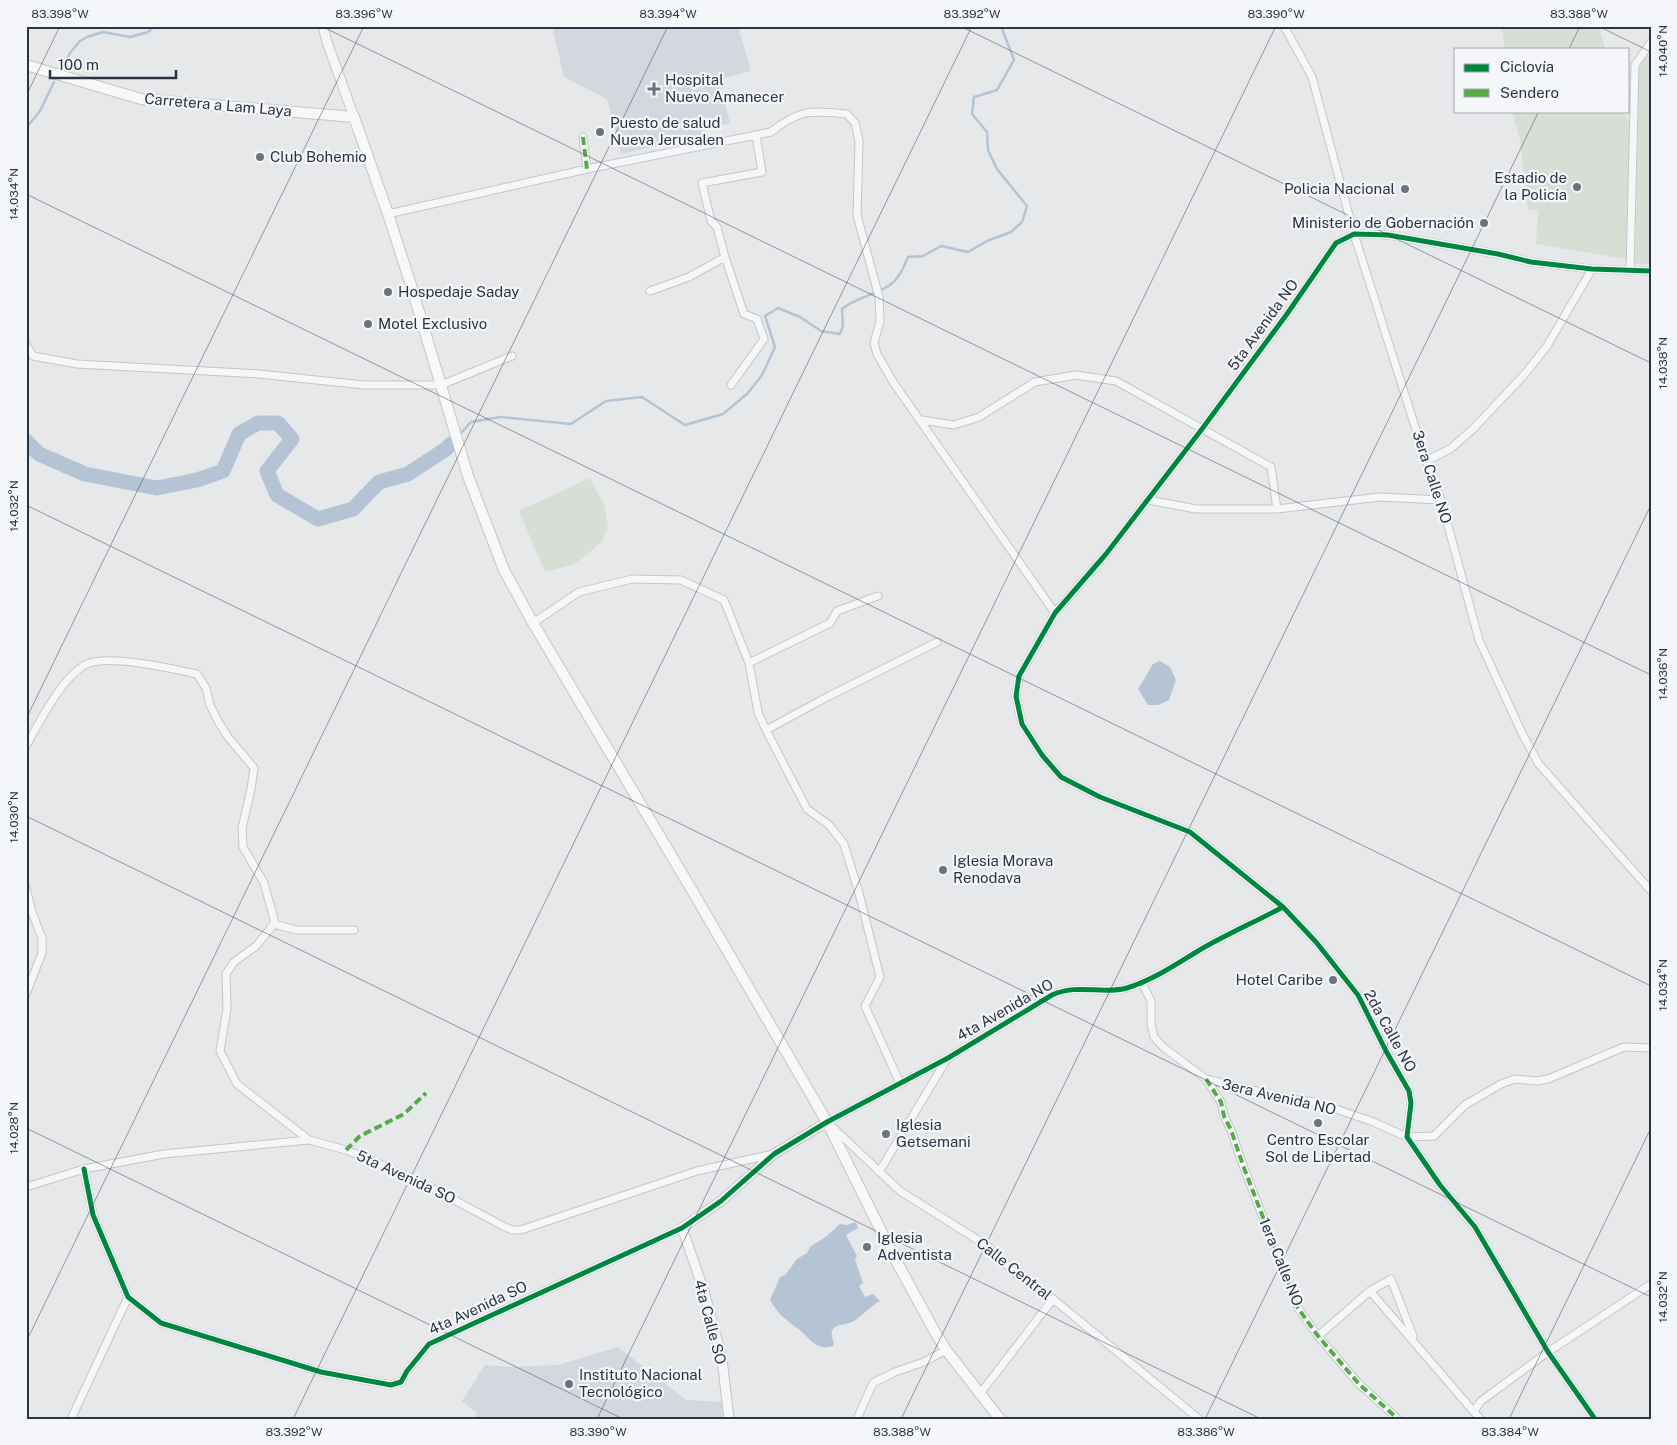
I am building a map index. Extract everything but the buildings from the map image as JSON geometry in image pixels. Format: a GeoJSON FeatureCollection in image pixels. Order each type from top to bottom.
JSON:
{"type":"FeatureCollection","features":[{"type":"Feature","properties":{"kind":"main road","name":"Carretera a Lam Laya"},"geometry":{"type":"LineString","coordinates":[[26,65],[141,100],[354,117]]}},
{"type":"Feature","properties":{"kind":"main road"},"geometry":{"type":"LineString","coordinates":[[354,117],[388,214],[468,476],[504,570],[533,623],[693,892],[826,1122],[894,1257],[946,1350],[979,1395],[1000,1419]]}},
{"type":"Feature","properties":{"kind":"street"},"geometry":{"type":"LineString","coordinates":[[323,26],[354,117]]}},
{"type":"Feature","properties":{"kind":"street","name":"3era Calle NO"},"geometry":{"type":"LineString","coordinates":[[1284,26],[1312,77],[1354,234],[1426,461],[1441,500],[1479,640],[1538,763],[1650,888]]}},
{"type":"Feature","properties":{"kind":"street"},"geometry":{"type":"LineString","coordinates":[[1630,270],[1635,65],[1651,42]]}},
{"type":"Feature","properties":{"kind":"street"},"geometry":{"type":"LineString","coordinates":[[388,214],[587,169],[770,132],[786,119],[802,113],[847,114],[855,124],[859,142],[857,215],[879,297],[880,320],[874,343],[877,354],[893,382],[1055,613]]}},
{"type":"Feature","properties":{"kind":"street"},"geometry":{"type":"LineString","coordinates":[[731,385],[764,339],[757,320],[744,314],[716,227],[711,221],[702,183],[762,172],[756,134]]}},
{"type":"Feature","properties":{"kind":"street"},"geometry":{"type":"LineString","coordinates":[[583,137],[587,169]]}},
{"type":"Feature","properties":{"kind":"street"},"geometry":{"type":"LineString","coordinates":[[1354,234],[1388,235],[1442,243],[1531,262],[1592,269],[1651,271]]}},
{"type":"Feature","properties":{"kind":"street","name":"5ta Avenida NO"},"geometry":{"type":"LineString","coordinates":[[1019,676],[1055,613],[1106,554],[1202,429],[1287,314],[1336,243],[1354,234]]}},
{"type":"Feature","properties":{"kind":"street"},"geometry":{"type":"LineString","coordinates":[[650,290],[689,277],[725,257]]}},
{"type":"Feature","properties":{"kind":"street"},"geometry":{"type":"LineString","coordinates":[[1426,461],[1450,449],[1473,429],[1524,375],[1547,346],[1592,269]]}},
{"type":"Feature","properties":{"kind":"street"},"geometry":{"type":"LineString","coordinates":[[26,345],[33,356],[77,364],[259,374],[364,385],[440,385],[512,356]]}},
{"type":"Feature","properties":{"kind":"street"},"geometry":{"type":"LineString","coordinates":[[921,420],[954,425],[979,417],[1035,382],[1076,375],[1116,381],[1271,467],[1278,509]]}},
{"type":"Feature","properties":{"kind":"street"},"geometry":{"type":"LineString","coordinates":[[1148,500],[1196,509],[1278,509],[1380,497],[1441,500]]}},
{"type":"Feature","properties":{"kind":"street"},"geometry":{"type":"LineString","coordinates":[[533,623],[579,592],[632,579],[681,580],[724,600],[749,663],[758,712],[766,730],[806,809],[829,825],[844,844],[880,977],[865,1006],[900,1083]]}},
{"type":"Feature","properties":{"kind":"street"},"geometry":{"type":"LineString","coordinates":[[749,663],[830,623],[837,611],[878,596]]}},
{"type":"Feature","properties":{"kind":"street"},"geometry":{"type":"LineString","coordinates":[[766,730],[937,642]]}},
{"type":"Feature","properties":{"kind":"street"},"geometry":{"type":"LineString","coordinates":[[26,746],[45,712],[70,677],[88,664],[109,661],[197,674],[206,688],[210,705],[219,723],[254,768],[242,828],[243,847],[264,883],[274,919],[274,924],[256,946],[234,962],[226,974],[227,1009],[220,1051],[237,1084],[309,1140]]}},
{"type":"Feature","properties":{"kind":"street","name":"2da Calle NO"},"geometry":{"type":"LineString","coordinates":[[1019,676],[1016,696],[1022,724],[1042,755],[1061,777],[1100,796],[1190,832],[1283,907],[1316,942],[1358,996],[1409,1092],[1411,1103],[1407,1136]]}},
{"type":"Feature","properties":{"kind":"street"},"geometry":{"type":"LineString","coordinates":[[26,889],[42,938],[42,953],[26,994]]}},
{"type":"Feature","properties":{"kind":"street","name":"4ta Avenida NO"},"geometry":{"type":"LineString","coordinates":[[826,1122],[948,1058],[1035,1004],[1063,990],[1124,989],[1142,983],[1283,907]]}},
{"type":"Feature","properties":{"kind":"street"},"geometry":{"type":"LineString","coordinates":[[274,924],[296,930],[354,930]]}},
{"type":"Feature","properties":{"kind":"street"},"geometry":{"type":"LineString","coordinates":[[1142,983],[1151,1001],[1151,1024],[1154,1037],[1163,1047],[1206,1079]]}},
{"type":"Feature","properties":{"kind":"street","name":"3era Avenida NO"},"geometry":{"type":"LineString","coordinates":[[1206,1079],[1284,1097],[1315,1102],[1371,1121],[1407,1136],[1434,1136],[1465,1105],[1500,1084],[1515,1079],[1537,1081],[1548,1079],[1624,1047],[1651,1048]]}},
{"type":"Feature","properties":{"kind":"street"},"geometry":{"type":"LineString","coordinates":[[879,1172],[948,1058]]}},
{"type":"Feature","properties":{"kind":"street","name":"1era Calle NO"},"geometry":{"type":"LineString","coordinates":[[1206,1079],[1221,1102],[1224,1116],[1298,1308],[1318,1336],[1359,1384],[1398,1419]]}},
{"type":"Feature","properties":{"kind":"street","name":"4ta Avenida SO"},"geometry":{"type":"LineString","coordinates":[[128,1297],[161,1323],[320,1372],[391,1385],[401,1382],[407,1371],[430,1344],[682,1228],[721,1201],[774,1154],[826,1122]]}},
{"type":"Feature","properties":{"kind":"street","name":"Calle Central"},"geometry":{"type":"LineString","coordinates":[[826,1122],[912,1200],[988,1247],[1012,1271],[1053,1299],[1199,1419]]}},
{"type":"Feature","properties":{"kind":"street"},"geometry":{"type":"LineString","coordinates":[[1407,1136],[1440,1185],[1475,1227],[1548,1352],[1595,1419]]}},
{"type":"Feature","properties":{"kind":"street","name":"5ta Avenida SO"},"geometry":{"type":"LineString","coordinates":[[26,1187],[84,1170],[164,1154],[309,1140],[370,1159],[430,1186],[512,1230],[521,1230],[697,1171],[774,1154]]}},
{"type":"Feature","properties":{"kind":"street"},"geometry":{"type":"LineString","coordinates":[[71,1419],[128,1297],[93,1215],[84,1170]]}},
{"type":"Feature","properties":{"kind":"street","name":"4ta Calle SO"},"geometry":{"type":"LineString","coordinates":[[682,1228],[704,1291],[722,1359],[729,1419]]}},
{"type":"Feature","properties":{"kind":"street"},"geometry":{"type":"LineString","coordinates":[[1318,1336],[1370,1290],[1391,1279],[1415,1342]]}},
{"type":"Feature","properties":{"kind":"street"},"geometry":{"type":"LineString","coordinates":[[1474,1411],[1481,1401],[1548,1352],[1651,1284]]}},
{"type":"Feature","properties":{"kind":"street"},"geometry":{"type":"LineString","coordinates":[[1370,1290],[1480,1419]]}},
{"type":"Feature","properties":{"kind":"street"},"geometry":{"type":"LineString","coordinates":[[979,1395],[1053,1299]]}},
{"type":"Feature","properties":{"kind":"street"},"geometry":{"type":"LineString","coordinates":[[856,1419],[873,1383],[895,1372],[924,1362],[946,1350]]}},
{"type":"Feature","properties":{"kind":"shaded area","name":"Hospital Nuevo Amanecer"},"geometry":{"type":"Polygon","coordinates":[[[552,26],[738,26],[751,71],[719,79],[730,123],[703,131],[704,135],[621,154],[607,99],[564,77],[552,26]]]}},
{"type":"Feature","properties":{"kind":"shaded area"},"geometry":{"type":"Polygon","coordinates":[[[1502,26],[1593,26],[1600,30],[1605,48],[1505,48],[1502,26]]]}},
{"type":"Feature","properties":{"kind":"shaded area"},"geometry":{"type":"Polygon","coordinates":[[[1651,51],[1651,264],[1635,264],[1639,66],[1651,51]]]}},
{"type":"Feature","properties":{"kind":"shaded area","name":"Estadio de la Policía"},"geometry":{"type":"Polygon","coordinates":[[[1512,112],[1624,112],[1630,124],[1631,165],[1626,259],[1536,244],[1538,210],[1528,210],[1520,140],[1512,112]]]}},
{"type":"Feature","properties":{"kind":"shaded area"},"geometry":{"type":"Polygon","coordinates":[[[590,478],[604,505],[608,525],[603,541],[575,564],[545,572],[519,511],[590,478]]]}},
{"type":"Feature","properties":{"kind":"shaded area","name":"Instituto Nacional Tecnológico"},"geometry":{"type":"Polygon","coordinates":[[[618,1347],[686,1400],[725,1402],[727,1419],[474,1419],[477,1413],[462,1401],[485,1365],[510,1367],[558,1365],[618,1347]]]}},
{"type":"Feature","properties":{"kind":"water"},"geometry":{"type":"Polygon","coordinates":[[[1160,661],[1170,667],[1176,680],[1169,700],[1158,705],[1148,705],[1138,689],[1153,664],[1160,661]]]}},
{"type":"Feature","properties":{"kind":"water"},"geometry":{"type":"Polygon","coordinates":[[[856,1222],[858,1228],[846,1235],[857,1256],[855,1260],[863,1283],[859,1286],[865,1297],[873,1294],[880,1301],[854,1321],[834,1328],[832,1331],[833,1346],[821,1347],[782,1316],[770,1300],[780,1277],[785,1275],[797,1259],[807,1253],[810,1247],[827,1236],[840,1224],[847,1225],[856,1222]]]}},
{"type":"Feature","properties":{"kind":"waterway"},"geometry":{"type":"LineString","coordinates":[[60,72],[70,53],[80,41],[87,37],[103,32],[130,37],[148,32],[155,26]]}},
{"type":"Feature","properties":{"kind":"waterway"},"geometry":{"type":"LineString","coordinates":[[462,432],[471,422],[500,417],[571,424],[606,401],[642,397],[685,425],[723,414],[748,393],[762,375],[775,347],[765,316],[778,308],[800,317],[821,331],[840,334],[843,326],[842,309],[892,283],[897,278],[908,257],[923,256],[941,246],[968,252],[987,241],[1011,232],[1022,222],[1027,206],[997,169],[988,150],[987,132],[972,114],[974,97],[997,90],[1014,60],[1001,26]]}},
{"type":"Feature","properties":{"kind":"waterway"},"geometry":{"type":"LineString","coordinates":[[26,128],[40,111],[54,82]]}},
{"type":"Feature","properties":{"kind":"waterway"},"geometry":{"type":"LineString","coordinates":[[26,441],[39,454],[85,474],[157,488],[197,480],[223,471],[239,434],[258,423],[278,423],[292,439],[267,471],[277,495],[318,519],[353,509],[379,482],[408,474],[451,444]]}},
{"type":"Feature","properties":{"kind":"marked path"},"geometry":{"type":"LineString","coordinates":[[583,137],[587,169]]}},
{"type":"Feature","properties":{"kind":"marked path"},"geometry":{"type":"LineString","coordinates":[[1206,1079],[1221,1102],[1224,1116],[1298,1308],[1318,1336],[1359,1384],[1398,1419]]}},
{"type":"Feature","properties":{"kind":"marked path"},"geometry":{"type":"LineString","coordinates":[[346,1150],[360,1136],[404,1114],[426,1093]]}},
{"type":"Feature","properties":{"kind":"cycle path"},"geometry":{"type":"LineString","coordinates":[[1595,1419],[1548,1352],[1475,1227],[1440,1185],[1407,1137],[1411,1103],[1409,1091],[1386,1051],[1358,995],[1316,942],[1283,907],[1190,832],[1100,797],[1061,777],[1042,755],[1022,724],[1016,696],[1019,676],[1055,613],[1106,554],[1202,429],[1287,314],[1336,243],[1354,234],[1388,235],[1498,254],[1531,262],[1592,269],[1651,271]]}},
{"type":"Feature","properties":{"kind":"cycle path"},"geometry":{"type":"LineString","coordinates":[[84,1169],[93,1215],[128,1297],[161,1323],[321,1372],[391,1385],[401,1382],[407,1371],[429,1344],[682,1228],[721,1201],[774,1154],[827,1122],[948,1058],[1052,995],[1071,990],[1118,990],[1137,985],[1164,972],[1219,939],[1283,907]]}},
{"type":"Feature","properties":{"kind":"place","name":"Hospital Nuevo Amanecer"},"geometry":{"type":"Point","coordinates":[654,89]}},
{"type":"Feature","properties":{"kind":"place","name":"Puesto de salud Nueva Jerusalen"},"geometry":{"type":"Point","coordinates":[600,132]}},
{"type":"Feature","properties":{"kind":"place","name":"Club Bohemio"},"geometry":{"type":"Point","coordinates":[260,157]}},
{"type":"Feature","properties":{"kind":"place","name":"Estadio de la Policía"},"geometry":{"type":"Point","coordinates":[1577,187]}},
{"type":"Feature","properties":{"kind":"place","name":"Policia Nacional"},"geometry":{"type":"Point","coordinates":[1405,189]}},
{"type":"Feature","properties":{"kind":"place","name":"Ministerio de Gobernación"},"geometry":{"type":"Point","coordinates":[1484,223]}},
{"type":"Feature","properties":{"kind":"place","name":"Hospedaje Saday"},"geometry":{"type":"Point","coordinates":[388,292]}},
{"type":"Feature","properties":{"kind":"place","name":"Motel Exclusivo"},"geometry":{"type":"Point","coordinates":[368,324]}},
{"type":"Feature","properties":{"kind":"place","name":"Iglesia Morava Renodava"},"geometry":{"type":"Point","coordinates":[943,870]}},
{"type":"Feature","properties":{"kind":"place","name":"Hotel Caribe"},"geometry":{"type":"Point","coordinates":[1333,980]}},
{"type":"Feature","properties":{"kind":"place","name":"Centro Escolar Sol de Libertad"},"geometry":{"type":"Point","coordinates":[1318,1123]}},
{"type":"Feature","properties":{"kind":"place","name":"Iglesia Getsemani"},"geometry":{"type":"Point","coordinates":[886,1134]}},
{"type":"Feature","properties":{"kind":"place","name":"Iglesia Adventista"},"geometry":{"type":"Point","coordinates":[867,1247]}},
{"type":"Feature","properties":{"kind":"place","name":"Instituto Nacional Tecnológico"},"geometry":{"type":"Point","coordinates":[569,1384]}}]}
